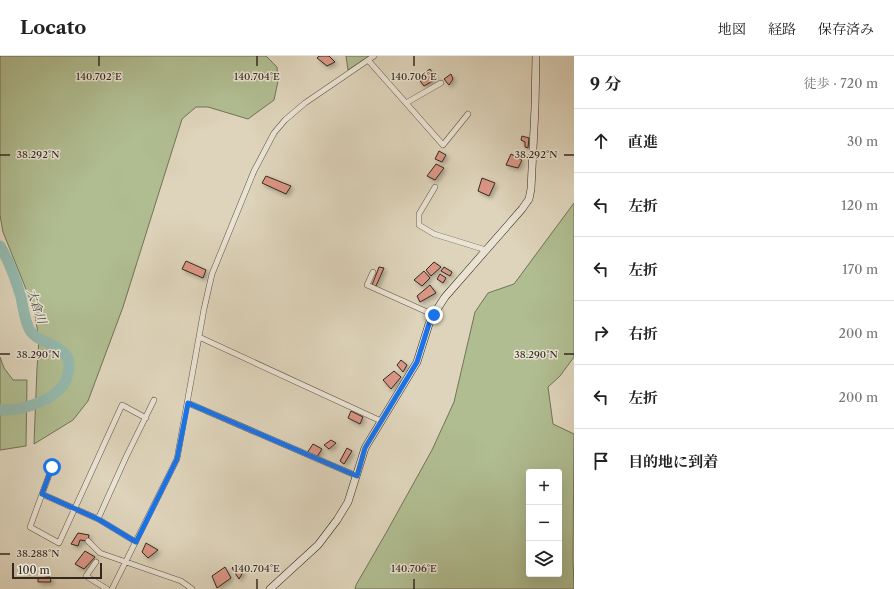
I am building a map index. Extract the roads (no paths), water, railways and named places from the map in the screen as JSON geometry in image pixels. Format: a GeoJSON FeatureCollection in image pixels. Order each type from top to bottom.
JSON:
{"type":"FeatureCollection","features":[{"type":"Feature","properties":{"kind":"street"},"geometry":{"type":"LineString","coordinates":[[112,589],[177,459],[212,274],[254,171],[274,133],[285,120],[305,103],[374,56]]}},
{"type":"Feature","properties":{"kind":"street"},"geometry":{"type":"LineString","coordinates":[[270,589],[318,545],[337,520],[348,502],[365,448],[417,362],[429,324],[434,315],[445,297],[529,199],[535,108],[536,56]]}},
{"type":"Feature","properties":{"kind":"street"},"geometry":{"type":"LineString","coordinates":[[368,60],[443,145],[468,114]]}},
{"type":"Feature","properties":{"kind":"street"},"geometry":{"type":"LineString","coordinates":[[406,103],[441,83]]}},
{"type":"Feature","properties":{"kind":"street"},"geometry":{"type":"LineString","coordinates":[[435,187],[419,214],[419,224],[434,234],[486,250]]}},
{"type":"Feature","properties":{"kind":"street"},"geometry":{"type":"LineString","coordinates":[[373,272],[367,285],[434,315]]}},
{"type":"Feature","properties":{"kind":"street"},"geometry":{"type":"LineString","coordinates":[[199,337],[381,421]]}},
{"type":"Feature","properties":{"kind":"street"},"geometry":{"type":"LineString","coordinates":[[98,519],[154,400]]}},
{"type":"Feature","properties":{"kind":"street"},"geometry":{"type":"LineString","coordinates":[[188,403],[357,476]]}},
{"type":"Feature","properties":{"kind":"street"},"geometry":{"type":"LineString","coordinates":[[52,467],[30,527],[59,543],[122,405],[146,418]]}},
{"type":"Feature","properties":{"kind":"street"},"geometry":{"type":"LineString","coordinates":[[42,494],[98,519],[136,542]]}},
{"type":"Feature","properties":{"kind":"street"},"geometry":{"type":"LineString","coordinates":[[88,541],[100,553],[181,581],[192,589]]}},
{"type":"Feature","properties":{"kind":"street"},"geometry":{"type":"LineString","coordinates":[[96,562],[86,576],[107,589]]}},
{"type":"Feature","properties":{"kind":"waterway","name":"大倉川"},"geometry":{"type":"LineString","coordinates":[[0,246],[17,284],[29,329],[35,336],[61,350],[68,359],[69,364],[65,383],[50,397],[30,406],[0,410]]}}]}
